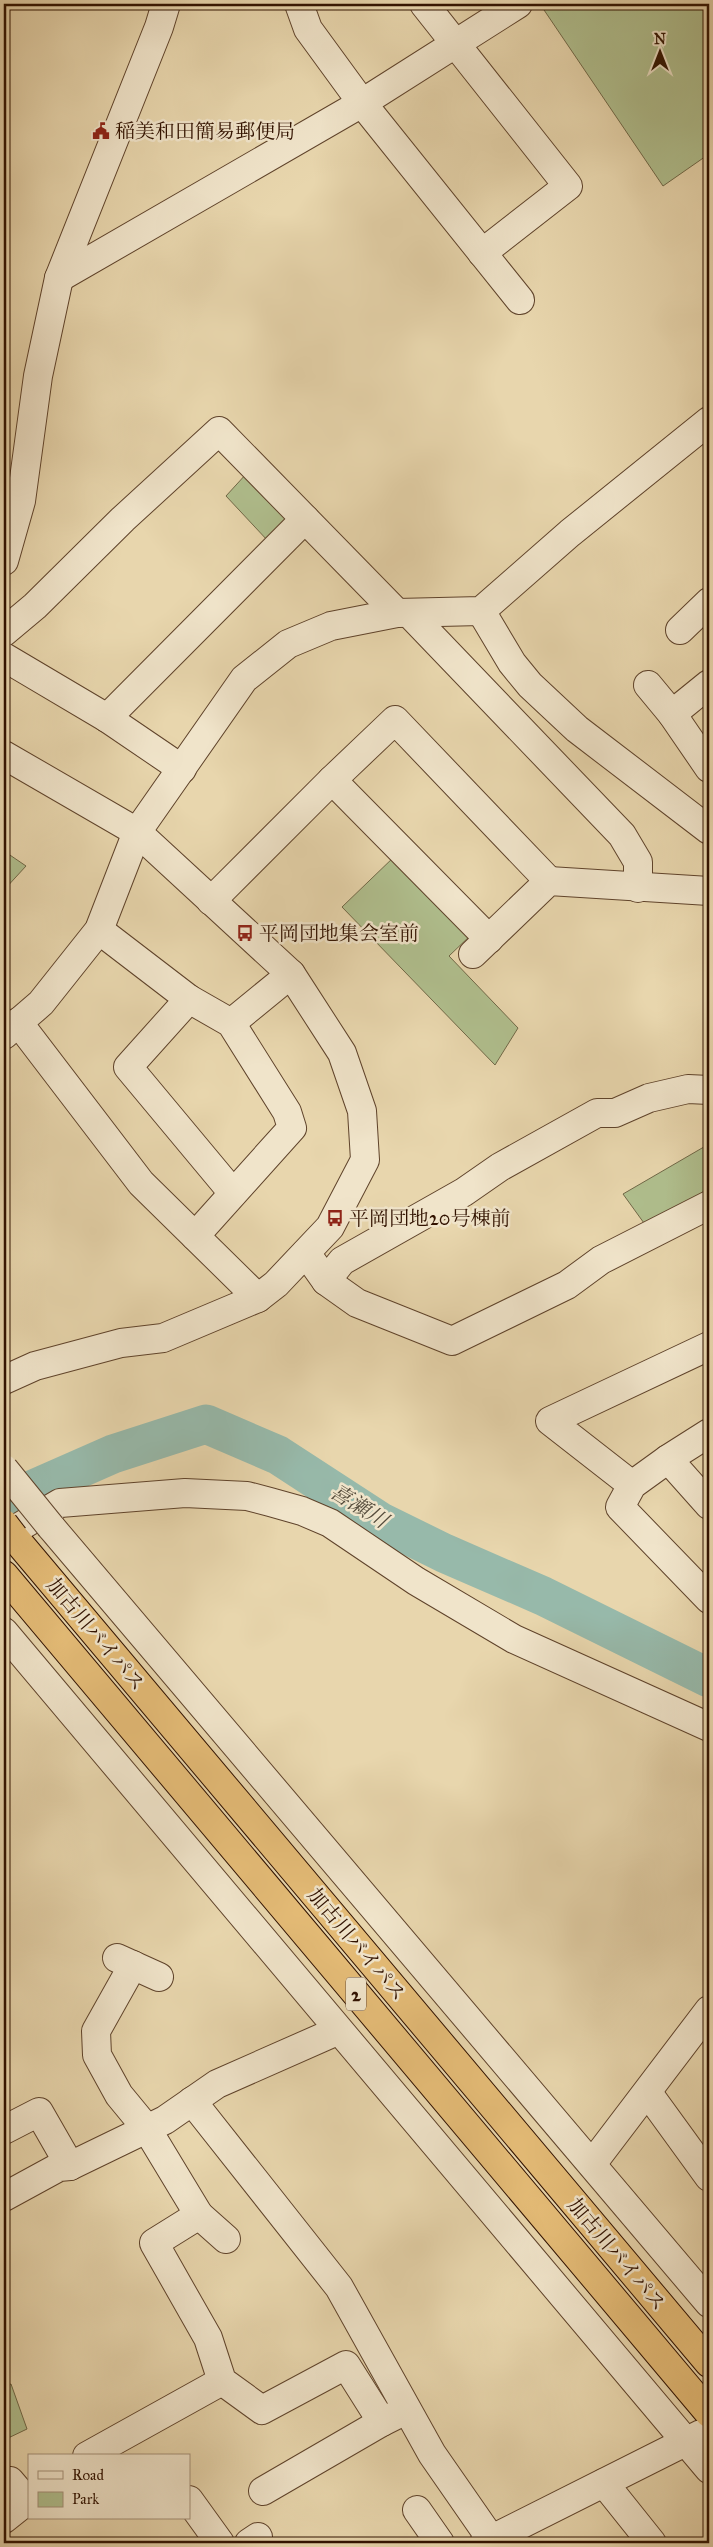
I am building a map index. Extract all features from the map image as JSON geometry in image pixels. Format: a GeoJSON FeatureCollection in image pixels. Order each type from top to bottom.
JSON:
{"type":"FeatureCollection","features":[{"type":"Feature","properties":{"kind":"highway","name":"加古川バイパス"},"geometry":{"type":"LineString","coordinates":[[7,1532],[709,2363]]}},
{"type":"Feature","properties":{"kind":"highway","name":"加古川バイパス"},"geometry":{"type":"LineString","coordinates":[[4,1575],[699,2430]]}},
{"type":"Feature","properties":{"kind":"street"},"geometry":{"type":"LineString","coordinates":[[4,561],[21,501],[38,376],[59,278],[159,27],[166,4]]}},
{"type":"Feature","properties":{"kind":"street"},"geometry":{"type":"LineString","coordinates":[[299,4],[308,29],[362,103],[520,300]]}},
{"type":"Feature","properties":{"kind":"street"},"geometry":{"type":"LineString","coordinates":[[424,4],[568,186],[482,253]]}},
{"type":"Feature","properties":{"kind":"street"},"geometry":{"type":"LineString","coordinates":[[59,278],[362,103],[518,4]]}},
{"type":"Feature","properties":{"kind":"street"},"geometry":{"type":"LineString","coordinates":[[258,1298],[141,1183],[11,1028],[41,1003],[99,930],[137,832],[244,679],[288,644],[331,626],[404,614],[481,611],[570,533],[709,421]]}},
{"type":"Feature","properties":{"kind":"street"},"geometry":{"type":"LineString","coordinates":[[4,632],[35,606],[123,519],[220,431],[305,519],[404,614],[622,836],[638,862],[638,888]]}},
{"type":"Feature","properties":{"kind":"street"},"geometry":{"type":"LineString","coordinates":[[106,718],[305,519]]}},
{"type":"Feature","properties":{"kind":"street"},"geometry":{"type":"LineString","coordinates":[[680,630],[709,602]]}},
{"type":"Feature","properties":{"kind":"street"},"geometry":{"type":"LineString","coordinates":[[481,611],[512,663],[530,684],[577,729],[709,830]]}},
{"type":"Feature","properties":{"kind":"street"},"geometry":{"type":"LineString","coordinates":[[4,657],[106,718],[182,769]]}},
{"type":"Feature","properties":{"kind":"street"},"geometry":{"type":"LineString","coordinates":[[648,684],[672,714],[709,768]]}},
{"type":"Feature","properties":{"kind":"street"},"geometry":{"type":"LineString","coordinates":[[672,714],[709,684]]}},
{"type":"Feature","properties":{"kind":"street"},"geometry":{"type":"LineString","coordinates":[[211,901],[395,720],[549,881],[709,891]]}},
{"type":"Feature","properties":{"kind":"street"},"geometry":{"type":"LineString","coordinates":[[4,755],[137,832],[291,974],[342,1053],[362,1111],[364,1160],[330,1227],[276,1284],[258,1298],[163,1338],[121,1343],[35,1366],[4,1380]]}},
{"type":"Feature","properties":{"kind":"street"},"geometry":{"type":"LineString","coordinates":[[332,780],[481,946],[549,881]]}},
{"type":"Feature","properties":{"kind":"street"},"geometry":{"type":"LineString","coordinates":[[99,930],[189,999],[231,1023],[287,1112],[292,1128],[195,1236]]}},
{"type":"Feature","properties":{"kind":"street"},"geometry":{"type":"LineString","coordinates":[[231,1023],[291,974]]}},
{"type":"Feature","properties":{"kind":"street"},"geometry":{"type":"LineString","coordinates":[[189,999],[128,1067],[233,1193]]}},
{"type":"Feature","properties":{"kind":"street"},"geometry":{"type":"LineString","coordinates":[[326,1281],[342,1262],[464,1192],[500,1167],[597,1113],[615,1113],[649,1098],[688,1089],[709,1090]]}},
{"type":"Feature","properties":{"kind":"street"},"geometry":{"type":"LineString","coordinates":[[306,1253],[326,1281],[357,1303],[452,1341],[567,1285],[601,1260],[709,1205]]}},
{"type":"Feature","properties":{"kind":"street"},"geometry":{"type":"LineString","coordinates":[[632,1484],[550,1421],[709,1346]]}},
{"type":"Feature","properties":{"kind":"street"},"geometry":{"type":"LineString","coordinates":[[709,1433],[632,1484],[620,1507],[709,1600]]}},
{"type":"Feature","properties":{"kind":"street"},"geometry":{"type":"LineString","coordinates":[[668,1459],[709,1505]]}},
{"type":"Feature","properties":{"kind":"street"},"geometry":{"type":"LineString","coordinates":[[4,1469],[51,1527],[709,2303]]}},
{"type":"Feature","properties":{"kind":"street"},"geometry":{"type":"LineString","coordinates":[[7,1532],[60,1503],[185,1493],[247,1496],[270,1502],[302,1511],[330,1523],[416,1580],[514,1640],[709,1727]]}},
{"type":"Feature","properties":{"kind":"street"},"geometry":{"type":"LineString","coordinates":[[4,1632],[338,2031],[699,2430],[709,2470]]}},
{"type":"Feature","properties":{"kind":"street"},"geometry":{"type":"LineString","coordinates":[[159,1977],[124,1961],[96,2031],[97,2055],[119,2095],[147,2129],[199,2215],[226,2239]]}},
{"type":"Feature","properties":{"kind":"street"},"geometry":{"type":"LineString","coordinates":[[592,2164],[648,2093],[709,2010]]}},
{"type":"Feature","properties":{"kind":"street"},"geometry":{"type":"LineString","coordinates":[[4,2197],[59,2167],[70,2166],[165,2120],[217,2084],[338,2031]]}},
{"type":"Feature","properties":{"kind":"street"},"geometry":{"type":"LineString","coordinates":[[648,2093],[709,2177]]}},
{"type":"Feature","properties":{"kind":"street"},"geometry":{"type":"LineString","coordinates":[[192,2101],[339,2287],[406,2410],[488,2541],[524,2535],[604,2483],[699,2430]]}},
{"type":"Feature","properties":{"kind":"street"},"geometry":{"type":"LineString","coordinates":[[4,2130],[39,2112],[70,2166]]}},
{"type":"Feature","properties":{"kind":"street"},"geometry":{"type":"LineString","coordinates":[[199,2215],[148,2234],[208,2338],[222,2380],[262,2410],[346,2364],[382,2422]]}},
{"type":"Feature","properties":{"kind":"street"},"geometry":{"type":"LineString","coordinates":[[91,2454],[222,2380]]}},
{"type":"Feature","properties":{"kind":"street"},"geometry":{"type":"LineString","coordinates":[[263,2491],[406,2410]]}},
{"type":"Feature","properties":{"kind":"street"},"geometry":{"type":"LineString","coordinates":[[604,2483],[652,2543]]}},
{"type":"Feature","properties":{"kind":"street"},"geometry":{"type":"LineString","coordinates":[[4,2519],[22,2494]]}},
{"type":"Feature","properties":{"kind":"street"},"geometry":{"type":"LineString","coordinates":[[190,2501],[220,2543]]}},
{"type":"Feature","properties":{"kind":"street"},"geometry":{"type":"LineString","coordinates":[[417,2510],[440,2543]]}},
{"type":"Feature","properties":{"kind":"green space"},"geometry":{"type":"Polygon","coordinates":[[[547,4],[708,4],[709,154],[663,186],[542,7],[547,4]]]}},
{"type":"Feature","properties":{"kind":"green space"},"geometry":{"type":"Polygon","coordinates":[[[247,473],[290,517],[268,541],[226,496],[247,473]]]}},
{"type":"Feature","properties":{"kind":"green space"},"geometry":{"type":"Polygon","coordinates":[[[4,851],[26,866],[4,890],[4,851]]]}},
{"type":"Feature","properties":{"kind":"green space"},"geometry":{"type":"Polygon","coordinates":[[[396,855],[472,934],[449,956],[518,1028],[495,1065],[342,907],[396,855]]]}},
{"type":"Feature","properties":{"kind":"green space"},"geometry":{"type":"Polygon","coordinates":[[[709,1144],[709,1181],[704,1184],[709,1192],[649,1230],[623,1194],[709,1144]]]}},
{"type":"Feature","properties":{"kind":"green space"},"geometry":{"type":"Polygon","coordinates":[[[11,2384],[27,2429],[4,2440],[4,2386],[11,2384]]]}},
{"type":"Feature","properties":{"kind":"waterway","name":"喜瀬川"},"geometry":{"type":"LineString","coordinates":[[4,1502],[113,1454],[206,1424],[278,1455],[381,1522],[444,1553],[543,1596],[709,1678]]}},
{"type":"Feature","properties":{"kind":"place","name":"稲美和田簡易郵便局"},"geometry":{"type":"Point","coordinates":[101,131]}},
{"type":"Feature","properties":{"kind":"place","name":"平岡団地集会室前"},"geometry":{"type":"Point","coordinates":[245,933]}},
{"type":"Feature","properties":{"kind":"place","name":"平岡団地20号棟前"},"geometry":{"type":"Point","coordinates":[335,1218]}}]}
